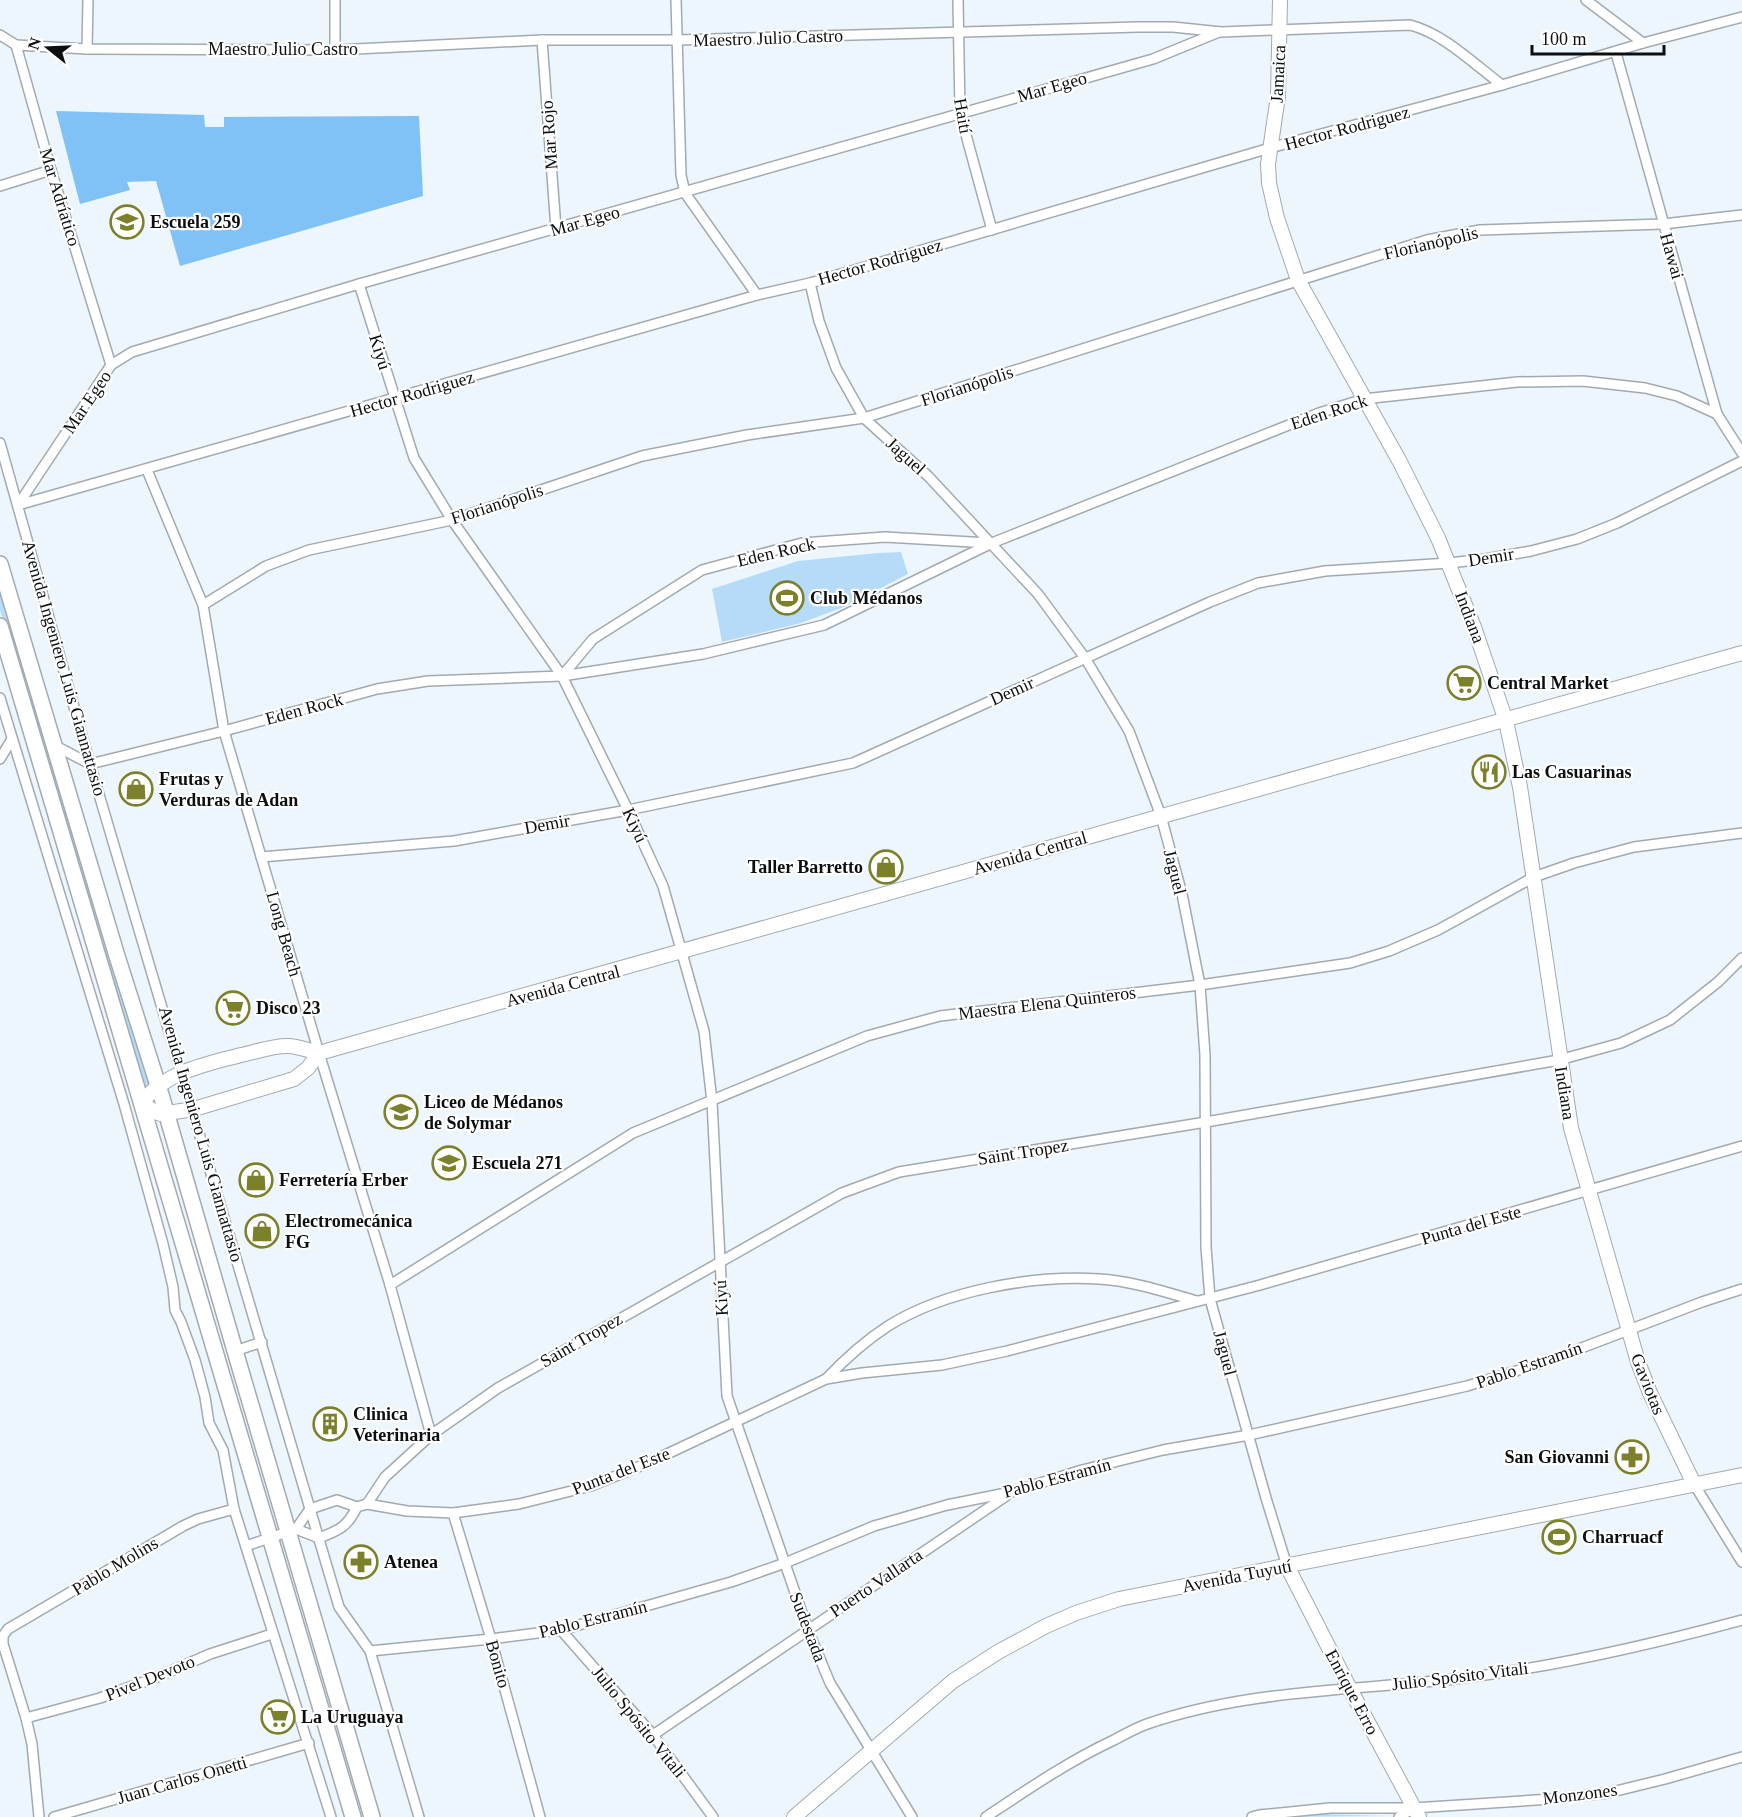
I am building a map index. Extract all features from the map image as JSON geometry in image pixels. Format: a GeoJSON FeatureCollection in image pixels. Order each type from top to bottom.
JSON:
{"type":"FeatureCollection","features":[{"type":"Feature","properties":{"kind":"main road","name":"Avenida Ingeniero Luis Giannattasio"},"geometry":{"type":"LineString","coordinates":[[0,564],[116,953],[159,1087],[235,1351],[292,1530],[372,1817]]}},
{"type":"Feature","properties":{"kind":"main road"},"geometry":{"type":"LineString","coordinates":[[0,626],[353,1817]]}},
{"type":"Feature","properties":{"kind":"street"},"geometry":{"type":"LineString","coordinates":[[87,49],[88,0]]}},
{"type":"Feature","properties":{"kind":"street"},"geometry":{"type":"LineString","coordinates":[[335,0],[335,50]]}},
{"type":"Feature","properties":{"kind":"street"},"geometry":{"type":"LineString","coordinates":[[676,0],[681,175],[685,193],[757,295]]}},
{"type":"Feature","properties":{"kind":"street","name":"Haití"},"geometry":{"type":"LineString","coordinates":[[958,0],[960,113],[992,230]]}},
{"type":"Feature","properties":{"kind":"street","name":"Jamaica"},"geometry":{"type":"LineString","coordinates":[[1270,148],[1278,96],[1280,0]]}},
{"type":"Feature","properties":{"kind":"street"},"geometry":{"type":"LineString","coordinates":[[1586,0],[1644,43]]}},
{"type":"Feature","properties":{"kind":"street","name":"Hector Rodriguez"},"geometry":{"type":"LineString","coordinates":[[18,505],[757,295],[810,283],[1270,148],[1502,85],[1742,16]]}},
{"type":"Feature","properties":{"kind":"street","name":"Maestro Julio Castro"},"geometry":{"type":"LineString","coordinates":[[16,45],[87,49],[335,50],[542,40],[677,40],[1138,27],[1173,27],[1221,32],[1410,25],[1437,36],[1502,85]]}},
{"type":"Feature","properties":{"kind":"street","name":"Mar Egeo"},"geometry":{"type":"LineString","coordinates":[[18,505],[111,366],[132,352],[359,284],[1153,59],[1221,32]]}},
{"type":"Feature","properties":{"kind":"street"},"geometry":{"type":"LineString","coordinates":[[0,35],[16,45]]}},
{"type":"Feature","properties":{"kind":"street","name":"Mar Rojo"},"geometry":{"type":"LineString","coordinates":[[542,40],[556,229]]}},
{"type":"Feature","properties":{"kind":"street","name":"Mar Adríatico"},"geometry":{"type":"LineString","coordinates":[[16,45],[51,170],[111,366]]}},
{"type":"Feature","properties":{"kind":"street","name":"Hawai"},"geometry":{"type":"LineString","coordinates":[[1616,53],[1717,414],[1742,453]]}},
{"type":"Feature","properties":{"kind":"street","name":"Indiana"},"geometry":{"type":"LineString","coordinates":[[1270,148],[1268,164],[1272,201],[1298,280],[1400,462],[1449,563],[1506,721],[1520,787],[1570,1128],[1587,1191]]}},
{"type":"Feature","properties":{"kind":"street"},"geometry":{"type":"LineString","coordinates":[[0,186],[51,170]]}},
{"type":"Feature","properties":{"kind":"street","name":"Florianópolis"},"geometry":{"type":"LineString","coordinates":[[203,605],[266,566],[309,550],[452,520],[642,456],[747,435],[864,418],[1427,240],[1480,230],[1663,224],[1742,214]]}},
{"type":"Feature","properties":{"kind":"street","name":"Jaguel"},"geometry":{"type":"LineString","coordinates":[[810,283],[819,321],[836,368],[864,418],[928,476],[1038,594],[1085,658],[1129,731],[1161,816],[1182,894],[1200,986],[1205,1055],[1206,1247],[1210,1299],[1287,1566]]}},
{"type":"Feature","properties":{"kind":"street","name":"Kiyú"},"geometry":{"type":"LineString","coordinates":[[359,284],[414,458],[452,520],[562,676],[663,886],[704,1031],[712,1102],[727,1396],[735,1423]]}},
{"type":"Feature","properties":{"kind":"street","name":"Eden Rock"},"geometry":{"type":"LineString","coordinates":[[90,765],[377,689],[428,681],[562,676],[704,654],[824,625],[992,543],[1319,413],[1364,399],[1517,382],[1583,381],[1645,388],[1677,396],[1717,414]]}},
{"type":"Feature","properties":{"kind":"street","name":"Avenida Ingeniero Luis Giannattasio"},"geometry":{"type":"LineString","coordinates":[[0,443],[90,765],[194,1109],[339,1607],[370,1651],[418,1817]]}},
{"type":"Feature","properties":{"kind":"street","name":"Demir"},"geometry":{"type":"LineString","coordinates":[[261,857],[454,841],[628,810],[853,763],[1210,602],[1258,583],[1325,571],[1449,563],[1531,551],[1577,539],[1617,523],[1742,461]]}},
{"type":"Feature","properties":{"kind":"street","name":"Long Beach"},"geometry":{"type":"LineString","coordinates":[[147,470],[203,605],[224,731],[390,1285],[431,1435]]}},
{"type":"Feature","properties":{"kind":"street","name":"Eden Rock"},"geometry":{"type":"LineString","coordinates":[[562,676],[593,639],[702,570],[802,543],[885,537],[992,543]]}},
{"type":"Feature","properties":{"kind":"street","name":"Avenida Central"},"geometry":{"type":"LineString","coordinates":[[142,1103],[159,1087],[183,1072],[202,1065],[275,1047],[290,1046],[319,1053],[1742,653]]}},
{"type":"Feature","properties":{"kind":"street"},"geometry":{"type":"LineString","coordinates":[[0,698],[124,1104],[163,1245],[173,1287],[175,1310],[195,1360],[209,1423],[223,1450],[234,1509],[331,1817]]}},
{"type":"Feature","properties":{"kind":"street"},"geometry":{"type":"LineString","coordinates":[[12,739],[33,738]]}},
{"type":"Feature","properties":{"kind":"street"},"geometry":{"type":"LineString","coordinates":[[0,759],[12,739]]}},
{"type":"Feature","properties":{"kind":"street"},"geometry":{"type":"LineString","coordinates":[[54,746],[90,765]]}},
{"type":"Feature","properties":{"kind":"street","name":"Maestra Elena Quinteros"},"geometry":{"type":"LineString","coordinates":[[390,1285],[633,1133],[867,1036],[940,1016],[1200,986],[1350,963],[1389,951],[1438,930],[1534,877],[1574,863],[1634,847],[1742,833]]}},
{"type":"Feature","properties":{"kind":"street","name":"Saint Tropez"},"geometry":{"type":"LineString","coordinates":[[367,1504],[385,1477],[431,1435],[498,1388],[842,1193],[899,1172],[1206,1122],[1559,1060],[1621,1043],[1670,1020],[1718,982],[1742,958]]}},
{"type":"Feature","properties":{"kind":"street"},"geometry":{"type":"LineString","coordinates":[[124,1104],[142,1103],[154,1112],[167,1114],[194,1109],[294,1079],[308,1068],[319,1053]]}},
{"type":"Feature","properties":{"kind":"street","name":"Punta del Este"},"geometry":{"type":"LineString","coordinates":[[367,1504],[408,1511],[453,1513],[519,1504],[591,1486],[648,1463],[826,1379],[942,1365],[1007,1352],[1210,1299],[1742,1146]]}},
{"type":"Feature","properties":{"kind":"street","name":"Gaviotas"},"geometry":{"type":"LineString","coordinates":[[1587,1191],[1628,1330],[1650,1393],[1694,1484],[1742,1562]]}},
{"type":"Feature","properties":{"kind":"street","name":"Punta del Este"},"geometry":{"type":"LineString","coordinates":[[826,1379],[854,1351],[889,1325],[939,1301],[995,1287],[1049,1280],[1099,1279],[1147,1286],[1199,1302]]}},
{"type":"Feature","properties":{"kind":"street","name":"Pablo Estramín"},"geometry":{"type":"LineString","coordinates":[[370,1651],[491,1640],[561,1630],[731,1582],[785,1563],[873,1526],[947,1504],[1011,1492],[1082,1470],[1163,1450],[1249,1435],[1467,1386],[1542,1363],[1742,1289]]}},
{"type":"Feature","properties":{"kind":"street"},"geometry":{"type":"LineString","coordinates":[[235,1351],[262,1342]]}},
{"type":"Feature","properties":{"kind":"street","name":"Sudestada"},"geometry":{"type":"LineString","coordinates":[[735,1423],[808,1629],[830,1683],[912,1817]]}},
{"type":"Feature","properties":{"kind":"street","name":"Avenida Tuyutí"},"geometry":{"type":"LineString","coordinates":[[794,1817],[953,1681],[1046,1626],[1119,1599],[1742,1475]]}},
{"type":"Feature","properties":{"kind":"street","name":"Puerto Vallarta"},"geometry":{"type":"LineString","coordinates":[[653,1735],[1011,1492]]}},
{"type":"Feature","properties":{"kind":"street"},"geometry":{"type":"LineString","coordinates":[[246,1546],[292,1530],[310,1509],[337,1500],[357,1507],[367,1504]]}},
{"type":"Feature","properties":{"kind":"street"},"geometry":{"type":"LineString","coordinates":[[292,1530],[319,1538],[340,1530],[350,1520],[357,1507]]}},
{"type":"Feature","properties":{"kind":"street","name":"Pablo Molins"},"geometry":{"type":"LineString","coordinates":[[26,1718],[3,1644],[3,1636],[8,1629],[168,1534],[198,1519],[234,1509]]}},
{"type":"Feature","properties":{"kind":"street","name":"Bonito"},"geometry":{"type":"LineString","coordinates":[[453,1513],[540,1817]]}},
{"type":"Feature","properties":{"kind":"street","name":"Enrique Erro"},"geometry":{"type":"LineString","coordinates":[[1287,1566],[1417,1812]]}},
{"type":"Feature","properties":{"kind":"street","name":"Julio Spósito Vitali"},"geometry":{"type":"LineString","coordinates":[[986,1817],[1077,1757],[1146,1724],[1213,1706],[1294,1693],[1471,1677],[1576,1660],[1676,1638],[1742,1620]]}},
{"type":"Feature","properties":{"kind":"street","name":"Julio Spósito Vitali"},"geometry":{"type":"LineString","coordinates":[[561,1630],[653,1735],[713,1817]]}},
{"type":"Feature","properties":{"kind":"street","name":"Pivel Devoto"},"geometry":{"type":"LineString","coordinates":[[26,1718],[100,1698],[210,1654],[272,1634]]}},
{"type":"Feature","properties":{"kind":"street"},"geometry":{"type":"LineString","coordinates":[[26,1718],[32,1744],[39,1817]]}},
{"type":"Feature","properties":{"kind":"street","name":"Juan Carlos Onetti"},"geometry":{"type":"LineString","coordinates":[[54,1817],[309,1743]]}},
{"type":"Feature","properties":{"kind":"street","name":"Monzones"},"geometry":{"type":"LineString","coordinates":[[1252,1817],[1330,1808],[1417,1812],[1608,1793],[1742,1757]]}},
{"type":"Feature","properties":{"kind":"street","name":"Monzones"},"geometry":{"type":"LineString","coordinates":[[1399,1817],[1417,1812]]}},
{"type":"Feature","properties":{"kind":"shaded area"},"geometry":{"type":"Polygon","coordinates":[[[56,111],[204,115],[205,127],[224,127],[224,117],[419,116],[423,196],[180,266],[156,181],[127,182],[130,190],[80,204],[56,111]]]}},
{"type":"Feature","properties":{"kind":"shaded area","name":"Club Médanos"},"geometry":{"type":"Polygon","coordinates":[[[901,552],[908,574],[844,607],[801,623],[722,642],[712,589],[798,561],[901,552]]]}},
{"type":"Feature","properties":{"kind":"shaded area"},"geometry":{"type":"Polygon","coordinates":[[[0,580],[152,1090],[147,1095],[0,610],[0,580]]]}},
{"type":"Feature","properties":{"kind":"shaded area"},"geometry":{"type":"Polygon","coordinates":[[[1319,1814],[1387,1816],[1259,1817],[1319,1814]]]}},
{"type":"Feature","properties":{"kind":"place","name":"Escuela 259"},"geometry":{"type":"Point","coordinates":[127,222]}},
{"type":"Feature","properties":{"kind":"place","name":"Club Médanos"},"geometry":{"type":"Point","coordinates":[787,598]}},
{"type":"Feature","properties":{"kind":"place","name":"Central Market"},"geometry":{"type":"Point","coordinates":[1464,683]}},
{"type":"Feature","properties":{"kind":"place","name":"Las Casuarinas"},"geometry":{"type":"Point","coordinates":[1489,772]}},
{"type":"Feature","properties":{"kind":"place","name":"Frutas y Verduras de Adan"},"geometry":{"type":"Point","coordinates":[136,789]}},
{"type":"Feature","properties":{"kind":"place","name":"Taller Barretto"},"geometry":{"type":"Point","coordinates":[886,867]}},
{"type":"Feature","properties":{"kind":"place","name":"Disco 23"},"geometry":{"type":"Point","coordinates":[233,1008]}},
{"type":"Feature","properties":{"kind":"place","name":"Liceo de Médanos de Solymar"},"geometry":{"type":"Point","coordinates":[401,1112]}},
{"type":"Feature","properties":{"kind":"place","name":"Escuela 271"},"geometry":{"type":"Point","coordinates":[449,1163]}},
{"type":"Feature","properties":{"kind":"place","name":"Ferretería Erber"},"geometry":{"type":"Point","coordinates":[256,1180]}},
{"type":"Feature","properties":{"kind":"place","name":"Electromecánica FG"},"geometry":{"type":"Point","coordinates":[262,1231]}},
{"type":"Feature","properties":{"kind":"place","name":"Clinica Veterinaria"},"geometry":{"type":"Point","coordinates":[330,1424]}},
{"type":"Feature","properties":{"kind":"place","name":"San Giovanni"},"geometry":{"type":"Point","coordinates":[1632,1457]}},
{"type":"Feature","properties":{"kind":"place","name":"Charruacf"},"geometry":{"type":"Point","coordinates":[1559,1537]}},
{"type":"Feature","properties":{"kind":"place","name":"Atenea"},"geometry":{"type":"Point","coordinates":[361,1562]}},
{"type":"Feature","properties":{"kind":"place","name":"La Uruguaya"},"geometry":{"type":"Point","coordinates":[278,1717]}}]}
